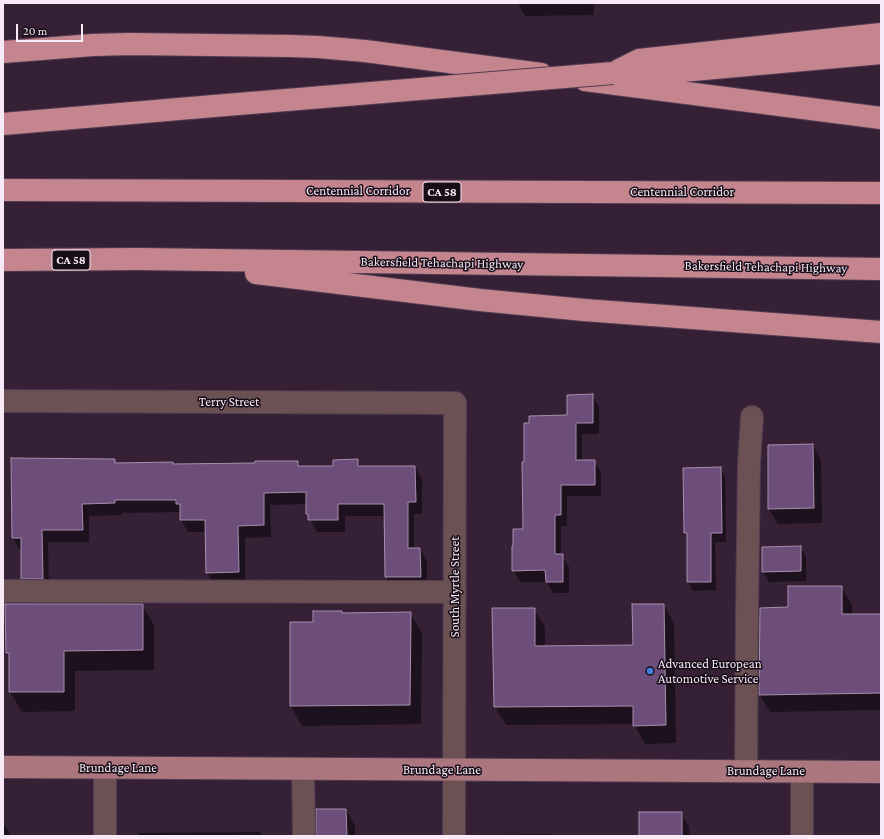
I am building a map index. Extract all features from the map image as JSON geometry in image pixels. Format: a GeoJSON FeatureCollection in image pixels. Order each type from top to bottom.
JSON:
{"type":"FeatureCollection","features":[{"type":"Feature","properties":{"kind":"highway"},"geometry":{"type":"LineString","coordinates":[[3,124],[613,73],[640,75],[823,50],[881,34]]}},
{"type":"Feature","properties":{"kind":"highway"},"geometry":{"type":"LineString","coordinates":[[3,52],[130,44],[318,47],[881,118]]}},
{"type":"Feature","properties":{"kind":"highway"},"geometry":{"type":"LineString","coordinates":[[823,50],[881,53]]}},
{"type":"Feature","properties":{"kind":"highway","name":"Centennial Corridor"},"geometry":{"type":"LineString","coordinates":[[3,190],[881,193]]}},
{"type":"Feature","properties":{"kind":"highway"},"geometry":{"type":"LineString","coordinates":[[139,259],[503,302],[688,318],[881,332]]}},
{"type":"Feature","properties":{"kind":"highway","name":"Bakersfield Tehachapi Highway"},"geometry":{"type":"LineString","coordinates":[[3,260],[139,259],[881,269]]}},
{"type":"Feature","properties":{"kind":"main road","name":"Brundage Lane"},"geometry":{"type":"LineString","coordinates":[[3,767],[881,772]]}},
{"type":"Feature","properties":{"kind":"street","name":"Terry Street"},"geometry":{"type":"LineString","coordinates":[[3,401],[455,403]]}},
{"type":"Feature","properties":{"kind":"street","name":"South Myrtle Street"},"geometry":{"type":"LineString","coordinates":[[454,836],[455,403]]}},
{"type":"Feature","properties":{"kind":"street"},"geometry":{"type":"LineString","coordinates":[[746,771],[749,464],[752,417]]}},
{"type":"Feature","properties":{"kind":"street"},"geometry":{"type":"LineString","coordinates":[[3,591],[455,592]]}},
{"type":"Feature","properties":{"kind":"street"},"geometry":{"type":"LineString","coordinates":[[105,768],[105,836]]}},
{"type":"Feature","properties":{"kind":"street"},"geometry":{"type":"LineString","coordinates":[[303,769],[304,836]]}},
{"type":"Feature","properties":{"kind":"street"},"geometry":{"type":"LineString","coordinates":[[802,772],[802,836]]}},
{"type":"Feature","properties":{"kind":"building"},"geometry":{"type":"Polygon","coordinates":[[[593,394],[593,423],[576,423],[576,460],[595,460],[595,485],[561,485],[561,515],[555,515],[555,554],[563,554],[563,582],[546,582],[545,570],[512,571],[513,529],[523,529],[522,462],[524,462],[524,423],[529,423],[529,416],[567,415],[567,395],[593,394]]]}},
{"type":"Feature","properties":{"kind":"building"},"geometry":{"type":"Polygon","coordinates":[[[813,444],[814,508],[768,509],[768,445],[813,444]]]}},
{"type":"Feature","properties":{"kind":"building"},"geometry":{"type":"Polygon","coordinates":[[[11,458],[115,459],[115,463],[173,462],[173,464],[298,461],[298,466],[333,466],[333,460],[358,459],[358,466],[415,466],[416,502],[408,502],[408,548],[420,548],[421,577],[385,577],[384,504],[338,504],[338,520],[308,520],[308,514],[306,514],[306,492],[264,493],[264,525],[238,526],[239,572],[206,573],[205,520],[180,520],[180,504],[176,504],[176,500],[115,500],[115,503],[82,504],[83,530],[42,530],[43,579],[21,579],[21,538],[12,538],[11,458]]]}},
{"type":"Feature","properties":{"kind":"building"},"geometry":{"type":"Polygon","coordinates":[[[721,467],[722,533],[711,533],[711,582],[687,582],[687,533],[684,533],[683,468],[721,467]]]}},
{"type":"Feature","properties":{"kind":"building"},"geometry":{"type":"Polygon","coordinates":[[[801,546],[801,571],[762,572],[762,547],[801,546]]]}},
{"type":"Feature","properties":{"kind":"building"},"geometry":{"type":"Polygon","coordinates":[[[788,586],[842,586],[842,614],[881,614],[881,693],[759,695],[760,608],[788,607],[788,586]]]}},
{"type":"Feature","properties":{"kind":"building"},"geometry":{"type":"Polygon","coordinates":[[[5,604],[143,604],[143,650],[64,651],[64,692],[9,692],[9,653],[6,653],[5,604]]]}},
{"type":"Feature","properties":{"kind":"building"},"geometry":{"type":"Polygon","coordinates":[[[632,604],[664,604],[666,725],[633,726],[633,706],[494,707],[492,608],[535,608],[535,646],[633,645],[632,604]]]}},
{"type":"Feature","properties":{"kind":"building"},"geometry":{"type":"Polygon","coordinates":[[[313,611],[342,611],[342,613],[411,612],[410,705],[290,706],[290,622],[313,622],[313,611]]]}},
{"type":"Feature","properties":{"kind":"building"},"geometry":{"type":"Polygon","coordinates":[[[316,809],[346,809],[347,836],[316,836],[316,809]]]}},
{"type":"Feature","properties":{"kind":"building"},"geometry":{"type":"Polygon","coordinates":[[[639,812],[682,812],[682,836],[639,836],[639,812]]]}},
{"type":"Feature","properties":{"kind":"place","name":"Advanced European Automotive Service"},"geometry":{"type":"Point","coordinates":[650,671]}}]}
